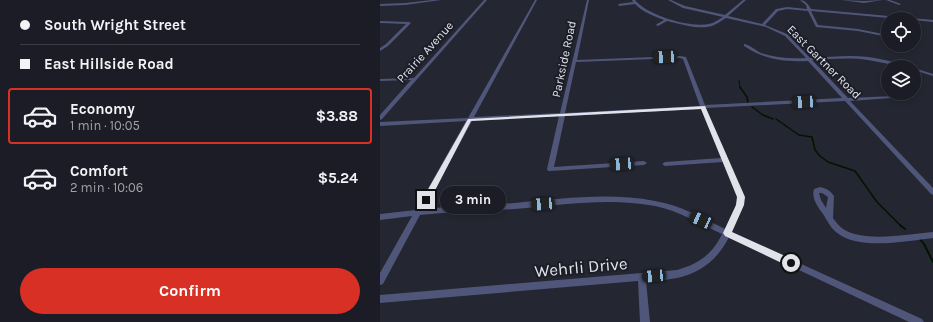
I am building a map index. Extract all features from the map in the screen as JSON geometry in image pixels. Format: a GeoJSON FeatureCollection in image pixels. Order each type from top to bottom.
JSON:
{"type":"FeatureCollection","features":[{"type":"Feature","properties":{"kind":"street"},"geometry":{"type":"LineString","coordinates":[[396,5],[405,0]]}},
{"type":"Feature","properties":{"kind":"street"},"geometry":{"type":"LineString","coordinates":[[380,5],[396,5],[440,0]]}},
{"type":"Feature","properties":{"kind":"street","name":"Prairie Avenue"},"geometry":{"type":"LineString","coordinates":[[380,118],[486,0]]}},
{"type":"Feature","properties":{"kind":"street"},"geometry":{"type":"LineString","coordinates":[[380,281],[536,0]]}},
{"type":"Feature","properties":{"kind":"street","name":"Parkside Road"},"geometry":{"type":"LineString","coordinates":[[588,0],[550,169],[644,163]]}},
{"type":"Feature","properties":{"kind":"street","name":"East Gartner Road"},"geometry":{"type":"LineString","coordinates":[[669,0],[684,7],[763,25],[786,35],[933,192]]}},
{"type":"Feature","properties":{"kind":"street"},"geometry":{"type":"LineString","coordinates":[[619,5],[634,2],[646,11],[667,19],[693,25],[706,26],[714,24],[745,0]]}},
{"type":"Feature","properties":{"kind":"street"},"geometry":{"type":"LineString","coordinates":[[801,0],[814,18],[817,26],[881,35]]}},
{"type":"Feature","properties":{"kind":"street"},"geometry":{"type":"LineString","coordinates":[[842,0],[870,2],[882,0]]}},
{"type":"Feature","properties":{"kind":"street"},"geometry":{"type":"LineString","coordinates":[[887,0],[900,4]]}},
{"type":"Feature","properties":{"kind":"street"},"geometry":{"type":"LineString","coordinates":[[763,25],[780,9],[789,8],[881,16]]}},
{"type":"Feature","properties":{"kind":"street"},"geometry":{"type":"LineString","coordinates":[[658,25],[667,19]]}},
{"type":"Feature","properties":{"kind":"street"},"geometry":{"type":"LineString","coordinates":[[921,20],[933,21]]}},
{"type":"Feature","properties":{"kind":"street"},"geometry":{"type":"LineString","coordinates":[[380,22],[409,23],[380,50]]}},
{"type":"Feature","properties":{"kind":"street"},"geometry":{"type":"LineString","coordinates":[[745,45],[754,51],[778,59],[861,58],[881,61]]}},
{"type":"Feature","properties":{"kind":"street"},"geometry":{"type":"LineString","coordinates":[[574,61],[685,58],[725,160],[665,164]]}},
{"type":"Feature","properties":{"kind":"street"},"geometry":{"type":"LineString","coordinates":[[921,71],[933,75]]}},
{"type":"Feature","properties":{"kind":"street"},"geometry":{"type":"LineString","coordinates":[[380,80],[415,79]]}},
{"type":"Feature","properties":{"kind":"street"},"geometry":{"type":"LineString","coordinates":[[380,124],[881,97]]}},
{"type":"Feature","properties":{"kind":"street","name":"Wehrli Drive"},"geometry":{"type":"LineString","coordinates":[[380,299],[677,274],[700,266],[722,245],[740,205],[741,197],[725,160]]}},
{"type":"Feature","properties":{"kind":"street"},"geometry":{"type":"LineString","coordinates":[[380,217],[419,212],[603,200],[633,199],[662,204],[919,322]]}},
{"type":"Feature","properties":{"kind":"street"},"geometry":{"type":"LineString","coordinates":[[829,219],[841,232],[868,240],[933,235]]}},
{"type":"Feature","properties":{"kind":"street"},"geometry":{"type":"LineString","coordinates":[[642,277],[645,322]]}},
{"type":"Feature","properties":{"kind":"waterway"},"geometry":{"type":"LineString","coordinates":[[739,80],[740,88]]}},
{"type":"Feature","properties":{"kind":"waterway"},"geometry":{"type":"LineString","coordinates":[[740,87],[747,97],[748,103]]}},
{"type":"Feature","properties":{"kind":"waterway"},"geometry":{"type":"LineString","coordinates":[[752,107],[763,115],[773,119]]}},
{"type":"Feature","properties":{"kind":"waterway"},"geometry":{"type":"LineString","coordinates":[[776,119],[799,135],[812,137],[815,150],[828,162],[855,171],[877,202],[900,225]]}},
{"type":"Feature","properties":{"kind":"waterway"},"geometry":{"type":"LineString","coordinates":[[900,225],[905,229]]}},
{"type":"Feature","properties":{"kind":"waterway"},"geometry":{"type":"LineString","coordinates":[[920,239],[933,262]]}},
{"type":"Feature","properties":{"kind":"route"},"geometry":{"type":"LineString","coordinates":[[426,200],[470,120],[703,107],[741,197],[740,205],[727,233],[791,263]]}}]}
